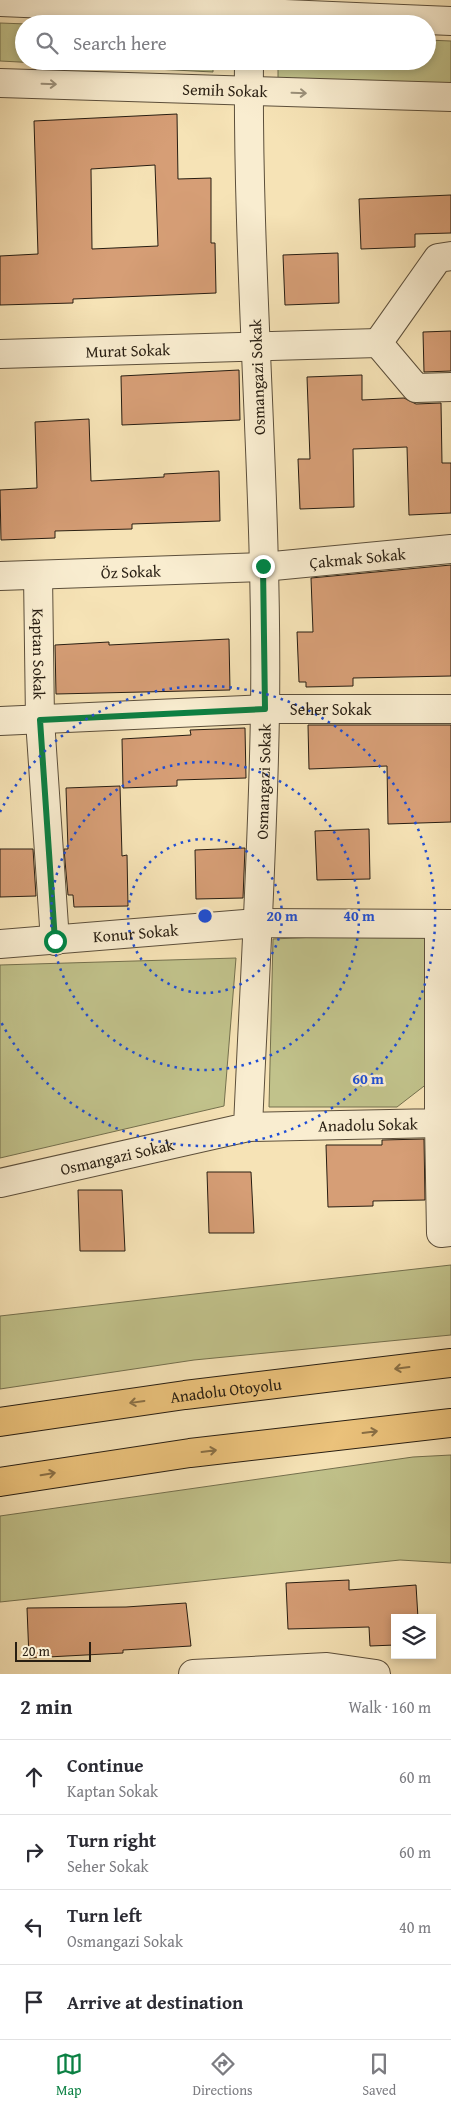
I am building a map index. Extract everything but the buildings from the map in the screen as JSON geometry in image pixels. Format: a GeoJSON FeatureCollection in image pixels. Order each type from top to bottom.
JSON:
{"type":"FeatureCollection","features":[{"type":"Feature","properties":{"kind":"highway","name":"Anadolu Otoyolu"},"geometry":{"type":"LineString","coordinates":[[0,1422],[185,1394],[451,1363]]}},
{"type":"Feature","properties":{"kind":"highway"},"geometry":{"type":"LineString","coordinates":[[0,1482],[190,1453],[451,1423]]}},
{"type":"Feature","properties":{"kind":"street"},"geometry":{"type":"LineString","coordinates":[[0,2],[316,15]]}},
{"type":"Feature","properties":{"kind":"street"},"geometry":{"type":"LineString","coordinates":[[436,20],[451,21]]}},
{"type":"Feature","properties":{"kind":"street","name":"Osmangazi Sokak"},"geometry":{"type":"LineString","coordinates":[[0,1183],[248,1127],[265,709],[263,566],[255,347],[249,70]]}},
{"type":"Feature","properties":{"kind":"street","name":"Semih Sokak"},"geometry":{"type":"LineString","coordinates":[[0,83],[451,97]]}},
{"type":"Feature","properties":{"kind":"street"},"geometry":{"type":"LineString","coordinates":[[451,256],[438,258],[378,343],[416,388],[451,387]]}},
{"type":"Feature","properties":{"kind":"street","name":"Murat Sokak"},"geometry":{"type":"LineString","coordinates":[[0,354],[378,343]]}},
{"type":"Feature","properties":{"kind":"street","name":"Çakmak Sokak"},"geometry":{"type":"LineString","coordinates":[[263,566],[451,549]]}},
{"type":"Feature","properties":{"kind":"street","name":"Öz Sokak"},"geometry":{"type":"LineString","coordinates":[[0,576],[263,566]]}},
{"type":"Feature","properties":{"kind":"street","name":"Kaptan Sokak"},"geometry":{"type":"LineString","coordinates":[[38,576],[40,720],[55,941]]}},
{"type":"Feature","properties":{"kind":"street","name":"Seher Sokak"},"geometry":{"type":"LineString","coordinates":[[0,721],[265,709],[451,709]]}},
{"type":"Feature","properties":{"kind":"street","name":"Konur Sokak"},"geometry":{"type":"LineString","coordinates":[[0,944],[257,923],[445,924]]}},
{"type":"Feature","properties":{"kind":"street","name":"Anadolu Sokak"},"geometry":{"type":"LineString","coordinates":[[248,1127],[439,1123],[445,924]]}},
{"type":"Feature","properties":{"kind":"street"},"geometry":{"type":"LineString","coordinates":[[439,1123],[441,1233],[451,1232]]}},
{"type":"Feature","properties":{"kind":"street"},"geometry":{"type":"LineString","coordinates":[[193,1674],[327,1667],[376,1674]]}},
{"type":"Feature","properties":{"kind":"green space"},"geometry":{"type":"Polygon","coordinates":[[[0,23],[15,24],[15,62],[0,61],[0,23]]]}},
{"type":"Feature","properties":{"kind":"green space"},"geometry":{"type":"Polygon","coordinates":[[[436,40],[451,41],[451,86],[278,80],[278,70],[436,70],[436,40]]]}},
{"type":"Feature","properties":{"kind":"green space"},"geometry":{"type":"Polygon","coordinates":[[[174,70],[213,70],[213,72],[174,70]]]}},
{"type":"Feature","properties":{"kind":"green space"},"geometry":{"type":"Polygon","coordinates":[[[428,932],[428,1083],[397,1107],[269,1107],[273,939],[428,932]]]}},
{"type":"Feature","properties":{"kind":"green space"},"geometry":{"type":"Polygon","coordinates":[[[236,958],[224,1106],[0,1158],[0,965],[236,958]]]}},
{"type":"Feature","properties":{"kind":"green space"},"geometry":{"type":"Polygon","coordinates":[[[451,1265],[451,1335],[194,1360],[0,1389],[0,1316],[451,1265]]]}},
{"type":"Feature","properties":{"kind":"green space"},"geometry":{"type":"Polygon","coordinates":[[[451,1455],[451,1563],[400,1560],[0,1602],[0,1516],[413,1457],[451,1455]]]}},
{"type":"Feature","properties":{"kind":"route"},"geometry":{"type":"LineString","coordinates":[[55,941],[40,720],[265,709],[263,566]]}}]}
